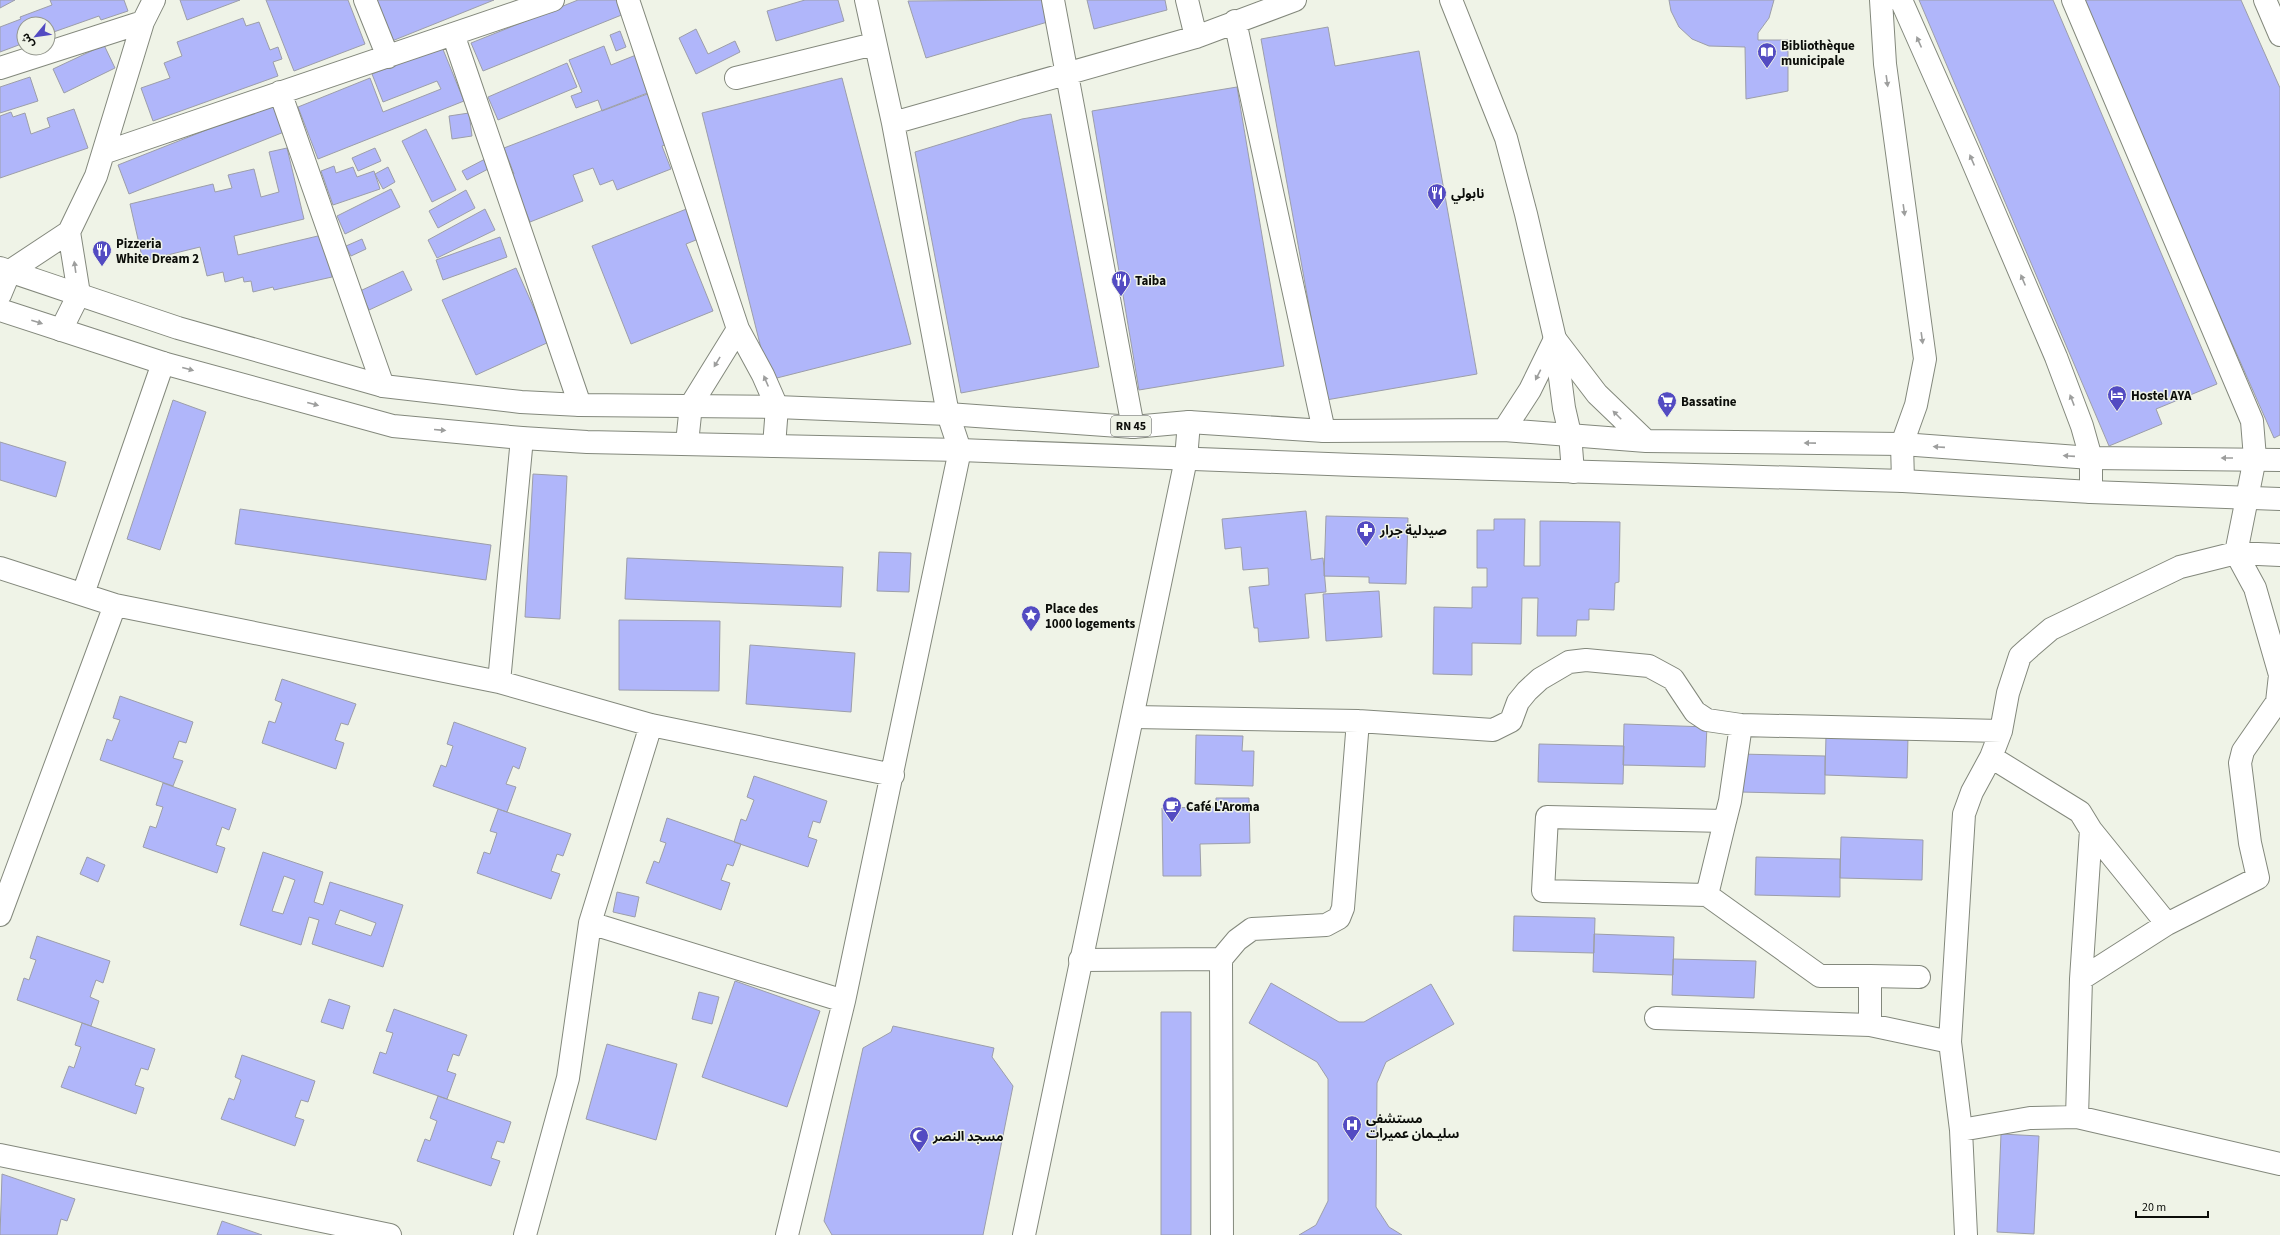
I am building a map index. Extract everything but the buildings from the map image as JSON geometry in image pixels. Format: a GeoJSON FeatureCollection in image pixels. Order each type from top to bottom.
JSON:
{"type":"FeatureCollection","features":[{"type":"Feature","properties":{"kind":"street"},"geometry":{"type":"LineString","coordinates":[[365,0],[388,57]]}},
{"type":"Feature","properties":{"kind":"street"},"geometry":{"type":"LineString","coordinates":[[103,153],[553,0]]}},
{"type":"Feature","properties":{"kind":"street"},"geometry":{"type":"LineString","coordinates":[[628,0],[738,329],[763,375],[777,407],[774,446]]}},
{"type":"Feature","properties":{"kind":"street"},"geometry":{"type":"LineString","coordinates":[[787,1235],[844,1000],[893,775],[960,450],[948,414],[893,123],[874,44],[866,0]]}},
{"type":"Feature","properties":{"kind":"street"},"geometry":{"type":"LineString","coordinates":[[1053,0],[1134,427]]}},
{"type":"Feature","properties":{"kind":"street"},"geometry":{"type":"LineString","coordinates":[[1186,0],[1196,37]]}},
{"type":"Feature","properties":{"kind":"street"},"geometry":{"type":"LineString","coordinates":[[893,123],[1196,37],[1235,21],[1295,0]]}},
{"type":"Feature","properties":{"kind":"street"},"geometry":{"type":"LineString","coordinates":[[1451,0],[1506,138],[1555,339],[1564,408],[1570,434],[1573,472]]}},
{"type":"Feature","properties":{"kind":"street"},"geometry":{"type":"LineString","coordinates":[[1882,0],[1885,64],[1925,359],[1916,405],[1902,444],[1903,481]]}},
{"type":"Feature","properties":{"kind":"street"},"geometry":{"type":"LineString","coordinates":[[1901,0],[1968,151],[2056,357],[2082,426],[2091,458],[2091,492]]}},
{"type":"Feature","properties":{"kind":"street"},"geometry":{"type":"LineString","coordinates":[[2073,0],[2252,421],[2255,458],[2236,553],[2255,588],[2280,675],[2279,703],[2244,751],[2240,763],[2250,843],[2258,878],[2167,924],[2081,979]]}},
{"type":"Feature","properties":{"kind":"street"},"geometry":{"type":"LineString","coordinates":[[2265,0],[2280,35]]}},
{"type":"Feature","properties":{"kind":"street"},"geometry":{"type":"LineString","coordinates":[[0,68],[155,7]]}},
{"type":"Feature","properties":{"kind":"street"},"geometry":{"type":"LineString","coordinates":[[0,296],[5,269],[69,232],[96,176],[155,7]]}},
{"type":"Feature","properties":{"kind":"street"},"geometry":{"type":"LineString","coordinates":[[1235,21],[1324,431]]}},
{"type":"Feature","properties":{"kind":"street"},"geometry":{"type":"LineString","coordinates":[[453,34],[580,405]]}},
{"type":"Feature","properties":{"kind":"street"},"geometry":{"type":"LineString","coordinates":[[736,78],[874,44]]}},
{"type":"Feature","properties":{"kind":"street"},"geometry":{"type":"LineString","coordinates":[[280,92],[383,386]]}},
{"type":"Feature","properties":{"kind":"street"},"geometry":{"type":"LineString","coordinates":[[62,330],[79,294],[69,232]]}},
{"type":"Feature","properties":{"kind":"street","name":"RN 45"},"geometry":{"type":"LineString","coordinates":[[5,269],[178,328],[383,386],[521,402],[580,405],[777,407],[948,414],[1134,427],[1189,422],[1324,431],[1504,430],[1646,441],[1902,444],[2091,458],[2255,458],[2280,460]]}},
{"type":"Feature","properties":{"kind":"street"},"geometry":{"type":"LineString","coordinates":[[0,310],[163,363],[393,426],[522,438],[587,442],[960,450],[1573,472],[1903,481],[2091,492],[2280,499]]}},
{"type":"Feature","properties":{"kind":"street"},"geometry":{"type":"LineString","coordinates":[[687,443],[691,405],[738,329]]}},
{"type":"Feature","properties":{"kind":"street"},"geometry":{"type":"LineString","coordinates":[[1504,430],[1530,390],[1555,339]]}},
{"type":"Feature","properties":{"kind":"street"},"geometry":{"type":"LineString","coordinates":[[1555,339],[1589,386],[1620,418],[1646,441]]}},
{"type":"Feature","properties":{"kind":"street"},"geometry":{"type":"LineString","coordinates":[[83,594],[163,363]]}},
{"type":"Feature","properties":{"kind":"street"},"geometry":{"type":"LineString","coordinates":[[1024,1235],[1080,960],[1134,717],[1186,459],[1189,422]]}},
{"type":"Feature","properties":{"kind":"street"},"geometry":{"type":"LineString","coordinates":[[499,682],[522,438]]}},
{"type":"Feature","properties":{"kind":"street"},"geometry":{"type":"LineString","coordinates":[[1966,1235],[1961,1130],[1950,1042],[1964,814],[1972,792],[1991,757],[2001,732],[2008,693],[2020,656],[2051,629],[2180,567],[2196,561],[2210,560],[2236,553],[2280,555]]}},
{"type":"Feature","properties":{"kind":"street"},"geometry":{"type":"LineString","coordinates":[[0,568],[115,605],[499,682],[651,725],[893,775]]}},
{"type":"Feature","properties":{"kind":"street"},"geometry":{"type":"LineString","coordinates":[[1,908],[115,605]]}},
{"type":"Feature","properties":{"kind":"street"},"geometry":{"type":"LineString","coordinates":[[1134,717],[1358,721],[1493,730],[1511,721],[1518,702],[1540,679],[1569,662],[1586,660],[1649,666],[1673,679],[1695,712],[1707,720],[1741,724],[2001,732]]}},
{"type":"Feature","properties":{"kind":"street"},"geometry":{"type":"LineString","coordinates":[[1222,1235],[1220,959],[1236,940],[1252,929],[1326,925],[1339,918],[1343,908],[1358,721]]}},
{"type":"Feature","properties":{"kind":"street"},"geometry":{"type":"LineString","coordinates":[[1707,895],[1730,801],[1741,724]]}},
{"type":"Feature","properties":{"kind":"street"},"geometry":{"type":"LineString","coordinates":[[525,1235],[568,1078],[590,923],[651,725]]}},
{"type":"Feature","properties":{"kind":"street"},"geometry":{"type":"LineString","coordinates":[[1991,757],[2080,812],[2091,830],[2167,924]]}},
{"type":"Feature","properties":{"kind":"street"},"geometry":{"type":"LineString","coordinates":[[1725,821],[1547,818],[1543,890],[1707,895],[1820,976],[1918,977]]}},
{"type":"Feature","properties":{"kind":"street"},"geometry":{"type":"LineString","coordinates":[[2077,1117],[2081,979],[2091,830]]}},
{"type":"Feature","properties":{"kind":"street"},"geometry":{"type":"LineString","coordinates":[[590,923],[844,1000]]}},
{"type":"Feature","properties":{"kind":"street"},"geometry":{"type":"LineString","coordinates":[[1080,960],[1220,959]]}},
{"type":"Feature","properties":{"kind":"street"},"geometry":{"type":"LineString","coordinates":[[1870,976],[1870,1024]]}},
{"type":"Feature","properties":{"kind":"street"},"geometry":{"type":"LineString","coordinates":[[1656,1018],[1870,1024],[1950,1042]]}},
{"type":"Feature","properties":{"kind":"street"},"geometry":{"type":"LineString","coordinates":[[1961,1130],[2030,1118],[2077,1117],[2280,1164]]}},
{"type":"Feature","properties":{"kind":"street"},"geometry":{"type":"LineString","coordinates":[[0,1155],[390,1235]]}},
{"type":"Feature","properties":{"kind":"place","name":"Bibliothèque municipale"},"geometry":{"type":"Point","coordinates":[1767,69]}},
{"type":"Feature","properties":{"kind":"place","name":"نابولي"},"geometry":{"type":"Point","coordinates":[1437,210]}},
{"type":"Feature","properties":{"kind":"place","name":"Pizzeria White Dream 2"},"geometry":{"type":"Point","coordinates":[102,267]}},
{"type":"Feature","properties":{"kind":"place","name":"Taiba"},"geometry":{"type":"Point","coordinates":[1121,297]}},
{"type":"Feature","properties":{"kind":"place","name":"Hostel AYA"},"geometry":{"type":"Point","coordinates":[2117,412]}},
{"type":"Feature","properties":{"kind":"place","name":"Bassatine"},"geometry":{"type":"Point","coordinates":[1667,418]}},
{"type":"Feature","properties":{"kind":"place","name":"صيدلية جرار"},"geometry":{"type":"Point","coordinates":[1366,547]}},
{"type":"Feature","properties":{"kind":"place","name":"Place des 1000 logements"},"geometry":{"type":"Point","coordinates":[1031,632]}},
{"type":"Feature","properties":{"kind":"place","name":"Café L'Aroma"},"geometry":{"type":"Point","coordinates":[1172,823]}},
{"type":"Feature","properties":{"kind":"place","name":"مستشفى سليـمان عميرات"},"geometry":{"type":"Point","coordinates":[1352,1142]}},
{"type":"Feature","properties":{"kind":"place","name":"مسجد النصر"},"geometry":{"type":"Point","coordinates":[919,1153]}}]}
